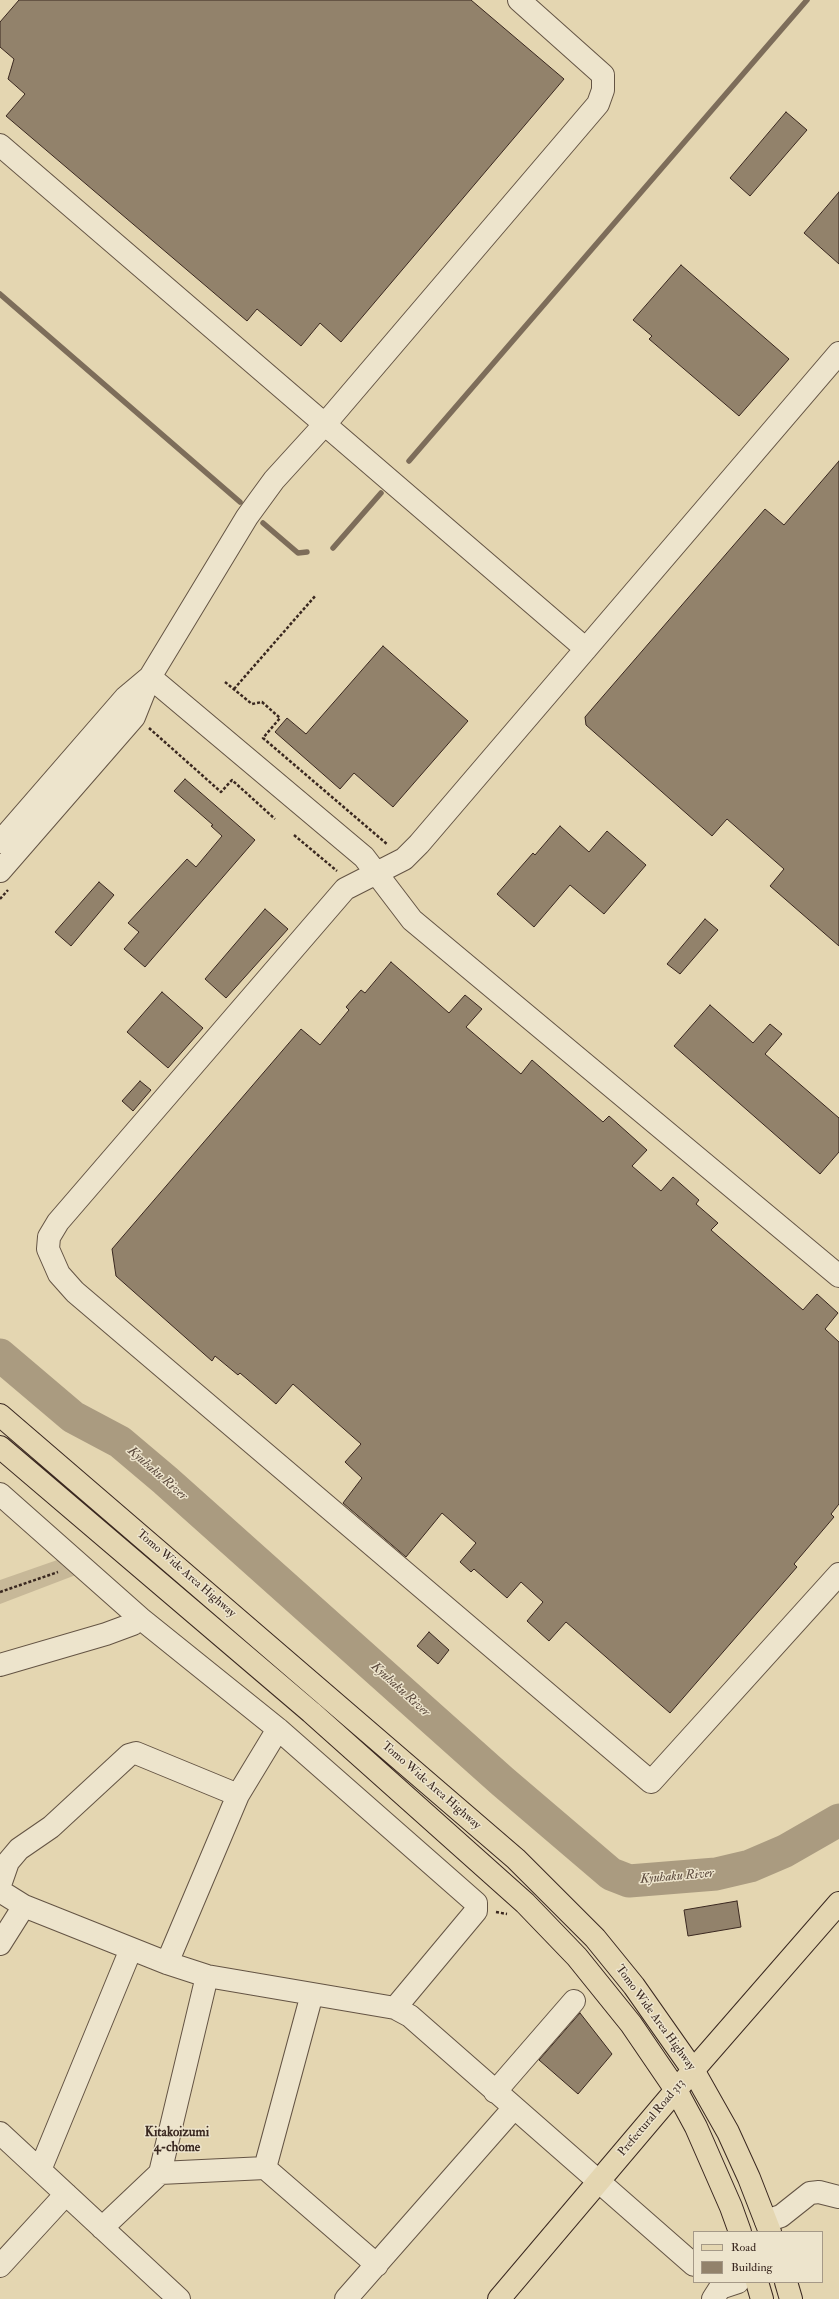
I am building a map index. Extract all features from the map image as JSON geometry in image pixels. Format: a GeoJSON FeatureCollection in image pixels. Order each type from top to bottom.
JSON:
{"type":"FeatureCollection","features":[{"type":"Feature","properties":{"kind":"main road","name":"Tomo Wide Area Highway"},"geometry":{"type":"LineString","coordinates":[[0,1416],[521,1864],[595,1938],[634,1986],[694,2070],[728,2132],[768,2227]]}},
{"type":"Feature","properties":{"kind":"main road","name":"Tomo Wide Area Highway"},"geometry":{"type":"LineString","coordinates":[[0,1447],[210,1625],[526,1903],[577,1957],[621,2011],[676,2090],[696,2127],[731,2207],[740,2231]]}},
{"type":"Feature","properties":{"kind":"main road","name":"Prefectural Road 313"},"geometry":{"type":"LineString","coordinates":[[499,2299],[676,2090],[839,1903]]}},
{"type":"Feature","properties":{"kind":"main road"},"geometry":{"type":"LineString","coordinates":[[757,2283],[762,2299]]}},
{"type":"Feature","properties":{"kind":"main road"},"geometry":{"type":"LineString","coordinates":[[786,2283],[791,2299]]}},
{"type":"Feature","properties":{"kind":"street"},"geometry":{"type":"LineString","coordinates":[[5,879],[134,717],[150,677],[247,517],[274,480],[325,424],[598,104],[603,90],[603,75],[519,0]]}},
{"type":"Feature","properties":{"kind":"street"},"geometry":{"type":"LineString","coordinates":[[0,145],[586,649]]}},
{"type":"Feature","properties":{"kind":"street"},"geometry":{"type":"LineString","coordinates":[[839,353],[419,844],[404,859],[345,889],[58,1222],[49,1237],[48,1249],[59,1274],[75,1292],[651,1782],[839,1574]]}},
{"type":"Feature","properties":{"kind":"street"},"geometry":{"type":"LineString","coordinates":[[0,842],[125,698],[150,677]]}},
{"type":"Feature","properties":{"kind":"street"},"geometry":{"type":"LineString","coordinates":[[150,677],[364,857],[412,920],[839,1276]]}},
{"type":"Feature","properties":{"kind":"street"},"geometry":{"type":"LineString","coordinates":[[0,1494],[140,1618],[278,1729],[467,1894],[483,1911],[395,2008]]}},
{"type":"Feature","properties":{"kind":"street"},"geometry":{"type":"LineString","coordinates":[[0,1665],[106,1634],[133,1624],[140,1618]]}},
{"type":"Feature","properties":{"kind":"street"},"geometry":{"type":"LineString","coordinates":[[167,1963],[238,1795],[278,1729]]}},
{"type":"Feature","properties":{"kind":"street"},"geometry":{"type":"LineString","coordinates":[[0,1885],[8,1862],[19,1849],[51,1827],[129,1755],[136,1753],[238,1795]]}},
{"type":"Feature","properties":{"kind":"street"},"geometry":{"type":"LineString","coordinates":[[0,1891],[24,1906],[167,1963],[207,1976],[395,2008],[410,2016],[514,2109],[599,2181],[693,2264]]}},
{"type":"Feature","properties":{"kind":"street"},"geometry":{"type":"LineString","coordinates":[[0,1944],[24,1906]]}},
{"type":"Feature","properties":{"kind":"street"},"geometry":{"type":"LineString","coordinates":[[40,2170],[131,1949]]}},
{"type":"Feature","properties":{"kind":"street"},"geometry":{"type":"LineString","coordinates":[[102,2228],[160,2173],[207,1976]]}},
{"type":"Feature","properties":{"kind":"street"},"geometry":{"type":"LineString","coordinates":[[265,2168],[312,1994]]}},
{"type":"Feature","properties":{"kind":"street"},"geometry":{"type":"LineString","coordinates":[[495,2092],[574,2001]]}},
{"type":"Feature","properties":{"kind":"street"},"geometry":{"type":"LineString","coordinates":[[346,2299],[514,2109]]}},
{"type":"Feature","properties":{"kind":"street"},"geometry":{"type":"LineString","coordinates":[[0,2133],[179,2299]]}},
{"type":"Feature","properties":{"kind":"street"},"geometry":{"type":"LineString","coordinates":[[160,2173],[265,2168],[377,2265]]}},
{"type":"Feature","properties":{"kind":"street"},"geometry":{"type":"LineString","coordinates":[[768,2227],[810,2194],[819,2192],[839,2197]]}},
{"type":"Feature","properties":{"kind":"street"},"geometry":{"type":"LineString","coordinates":[[0,2266],[66,2194]]}},
{"type":"Feature","properties":{"kind":"path"},"geometry":{"type":"LineString","coordinates":[[234,689],[316,595]]}},
{"type":"Feature","properties":{"kind":"path"},"geometry":{"type":"LineString","coordinates":[[225,682],[252,704],[262,702],[280,718],[263,738],[391,848]]}},
{"type":"Feature","properties":{"kind":"path"},"geometry":{"type":"LineString","coordinates":[[147,729],[149,728],[221,792],[232,780],[275,819]]}},
{"type":"Feature","properties":{"kind":"path"},"geometry":{"type":"LineString","coordinates":[[294,835],[339,873]]}},
{"type":"Feature","properties":{"kind":"path"},"geometry":{"type":"LineString","coordinates":[[0,899],[5,879]]}},
{"type":"Feature","properties":{"kind":"path"},"geometry":{"type":"LineString","coordinates":[[0,1592],[64,1569]]}},
{"type":"Feature","properties":{"kind":"path"},"geometry":{"type":"LineString","coordinates":[[483,1911],[508,1914]]}},
{"type":"Feature","properties":{"kind":"shaded area"},"geometry":{"type":"Polygon","coordinates":[[[63,1558],[81,1573],[0,1604],[0,1580],[63,1558]]]}},
{"type":"Feature","properties":{"kind":"building"},"geometry":{"type":"Polygon","coordinates":[[[19,0],[471,0],[564,79],[341,342],[320,323],[301,346],[257,309],[247,321],[6,116],[25,94],[8,79],[14,59],[0,47],[0,22],[19,0]]]}},
{"type":"Feature","properties":{"kind":"building"},"geometry":{"type":"Polygon","coordinates":[[[786,112],[807,130],[750,196],[730,178],[786,112]]]}},
{"type":"Feature","properties":{"kind":"building"},"geometry":{"type":"Polygon","coordinates":[[[839,192],[839,264],[804,233],[839,192]]]}},
{"type":"Feature","properties":{"kind":"building"},"geometry":{"type":"Polygon","coordinates":[[[681,265],[789,359],[739,416],[649,339],[652,336],[633,320],[681,265]]]}},
{"type":"Feature","properties":{"kind":"building"},"geometry":{"type":"Polygon","coordinates":[[[839,461],[839,946],[770,886],[784,869],[727,819],[712,836],[586,725],[585,717],[765,509],[784,525],[839,461]]]}},
{"type":"Feature","properties":{"kind":"building"},"geometry":{"type":"Polygon","coordinates":[[[383,646],[468,721],[393,807],[354,773],[340,789],[275,732],[287,718],[306,734],[383,646]]]}},
{"type":"Feature","properties":{"kind":"building"},"geometry":{"type":"Polygon","coordinates":[[[185,779],[255,840],[145,967],[124,949],[139,932],[128,923],[187,859],[196,867],[222,836],[211,826],[213,825],[174,791],[185,779]]]}},
{"type":"Feature","properties":{"kind":"building"},"geometry":{"type":"Polygon","coordinates":[[[560,826],[589,852],[607,831],[646,865],[604,914],[570,885],[534,927],[497,894],[533,853],[535,855],[560,826]]]}},
{"type":"Feature","properties":{"kind":"building"},"geometry":{"type":"Polygon","coordinates":[[[99,882],[114,895],[71,946],[55,932],[99,882]]]}},
{"type":"Feature","properties":{"kind":"building"},"geometry":{"type":"Polygon","coordinates":[[[265,909],[288,929],[226,998],[205,979],[265,909]]]}},
{"type":"Feature","properties":{"kind":"building"},"geometry":{"type":"Polygon","coordinates":[[[705,919],[718,930],[680,974],[667,964],[705,919]]]}},
{"type":"Feature","properties":{"kind":"building"},"geometry":{"type":"Polygon","coordinates":[[[391,962],[449,1013],[465,995],[482,1009],[466,1027],[521,1074],[532,1060],[603,1122],[609,1116],[647,1150],[632,1166],[661,1191],[673,1177],[699,1200],[696,1204],[718,1223],[711,1230],[803,1310],[817,1294],[838,1313],[825,1329],[839,1342],[839,1504],[831,1514],[834,1517],[794,1564],[797,1567],[670,1713],[566,1622],[549,1641],[527,1621],[543,1602],[521,1582],[507,1598],[474,1569],[471,1572],[460,1562],[476,1543],[442,1513],[406,1557],[343,1503],[362,1478],[345,1462],[361,1444],[293,1384],[276,1404],[240,1373],[238,1375],[215,1356],[212,1361],[116,1276],[112,1249],[301,1029],[320,1045],[349,1010],[346,1007],[361,990],[365,993],[391,962]]]}},
{"type":"Feature","properties":{"kind":"building"},"geometry":{"type":"Polygon","coordinates":[[[162,992],[203,1028],[168,1068],[127,1032],[162,992]]]}},
{"type":"Feature","properties":{"kind":"building"},"geometry":{"type":"Polygon","coordinates":[[[710,1005],[753,1043],[770,1024],[782,1034],[765,1054],[839,1118],[839,1152],[820,1174],[674,1046],[710,1005]]]}},
{"type":"Feature","properties":{"kind":"building"},"geometry":{"type":"Polygon","coordinates":[[[140,1081],[151,1090],[133,1111],[122,1101],[140,1081]]]}},
{"type":"Feature","properties":{"kind":"building"},"geometry":{"type":"Polygon","coordinates":[[[429,1632],[449,1650],[438,1664],[417,1646],[429,1632]]]}},
{"type":"Feature","properties":{"kind":"building"},"geometry":{"type":"Polygon","coordinates":[[[737,1901],[741,1927],[688,1936],[684,1910],[737,1901]]]}},
{"type":"Feature","properties":{"kind":"building"},"geometry":{"type":"Polygon","coordinates":[[[580,2013],[612,2054],[578,2094],[539,2060],[580,2013]]]}},
{"type":"Feature","properties":{"kind":"waterway"},"geometry":{"type":"LineString","coordinates":[[409,461],[807,0]]}},
{"type":"Feature","properties":{"kind":"waterway"},"geometry":{"type":"LineString","coordinates":[[0,294],[240,502]]}},
{"type":"Feature","properties":{"kind":"waterway"},"geometry":{"type":"LineString","coordinates":[[333,548],[381,493]]}},
{"type":"Feature","properties":{"kind":"waterway"},"geometry":{"type":"LineString","coordinates":[[263,523],[298,553],[307,552]]}},
{"type":"Feature","properties":{"kind":"waterway","name":"Kyuhaku River"},"geometry":{"type":"LineString","coordinates":[[0,1355],[73,1417],[120,1442],[165,1480],[502,1781],[611,1874],[629,1881],[716,1874],[750,1866],[785,1851],[839,1820]]}},
{"type":"Feature","properties":{"kind":"district","name":"Kitakoizumi 4-chome"},"geometry":{"type":"Point","coordinates":[177,2140]}}]}
